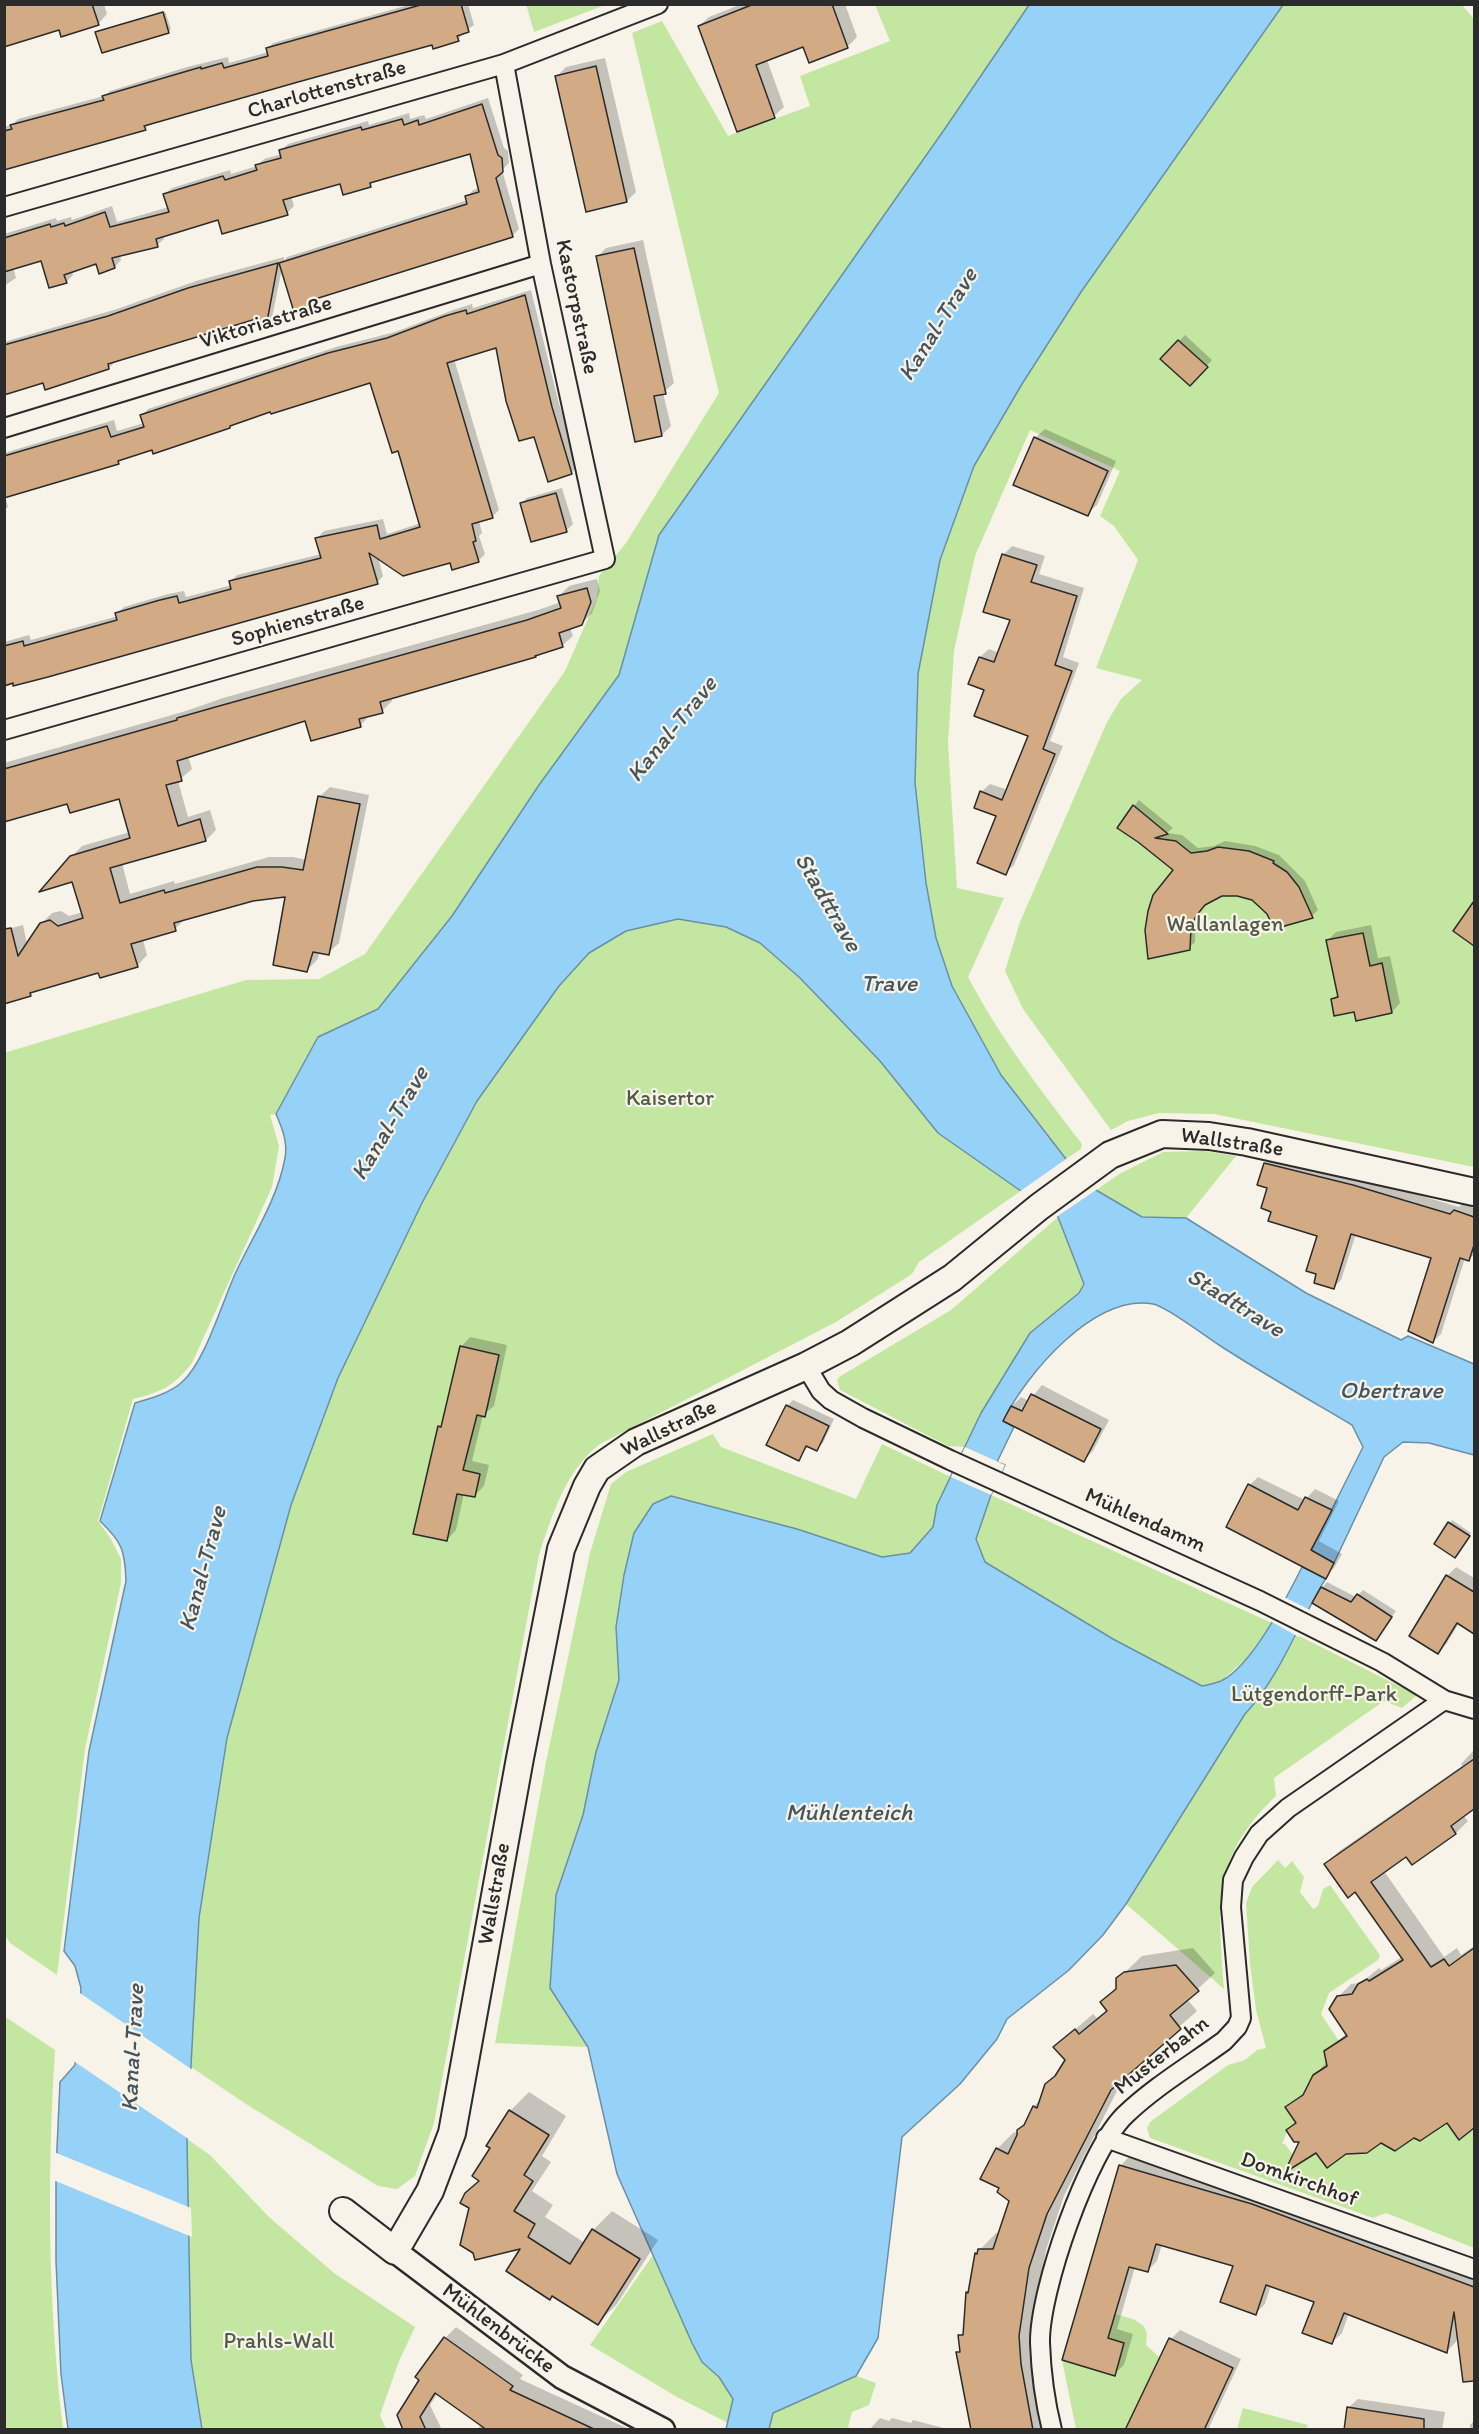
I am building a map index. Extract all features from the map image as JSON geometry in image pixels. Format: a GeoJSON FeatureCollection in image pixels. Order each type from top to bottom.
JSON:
{"type":"FeatureCollection","features":[{"type":"Feature","properties":{"kind":"main road","name":"Wallstraße"},"geometry":{"type":"LineString","coordinates":[[395,2251],[430,2191],[452,2133],[520,1758],[561,1549],[587,1486],[597,1469],[636,1442],[806,1366],[850,1343],[951,1278],[1039,1207],[1110,1155],[1162,1134],[1209,1136],[1321,1157],[1474,1192]]}},
{"type":"Feature","properties":{"kind":"main road","name":"Mühlenbrücke"},"geometry":{"type":"LineString","coordinates":[[343,2211],[395,2251]]}},
{"type":"Feature","properties":{"kind":"street","name":"Charlottenstraße"},"geometry":{"type":"LineString","coordinates":[[4,207],[504,64],[658,4]]}},
{"type":"Feature","properties":{"kind":"street","name":"Kastorpstraße"},"geometry":{"type":"LineString","coordinates":[[504,64],[542,264],[605,559]]}},
{"type":"Feature","properties":{"kind":"street","name":"Viktoriastraße"},"geometry":{"type":"LineString","coordinates":[[4,428],[542,264]]}},
{"type":"Feature","properties":{"kind":"street","name":"Sophienstraße"},"geometry":{"type":"LineString","coordinates":[[4,730],[605,559]]}},
{"type":"Feature","properties":{"kind":"street","name":"Mühlendamm"},"geometry":{"type":"LineString","coordinates":[[806,1366],[821,1391],[831,1400],[863,1418],[1276,1609],[1382,1662],[1444,1700],[1474,1709]]}},
{"type":"Feature","properties":{"kind":"street","name":"Musterbahn"},"geometry":{"type":"LineString","coordinates":[[1052,2430],[1040,2342],[1051,2273],[1070,2219],[1106,2138],[1125,2115],[1224,2041],[1237,2027],[1241,2018],[1231,1907],[1233,1880],[1244,1857],[1259,1834],[1288,1808],[1444,1700]]}},
{"type":"Feature","properties":{"kind":"street","name":"Domkirchhof"},"geometry":{"type":"LineString","coordinates":[[1106,2138],[1474,2269]]}},
{"type":"Feature","properties":{"kind":"street","name":"Mühlenbrücke"},"geometry":{"type":"LineString","coordinates":[[395,2251],[562,2377],[663,2430]]}},
{"type":"Feature","properties":{"kind":"green space"},"geometry":{"type":"Polygon","coordinates":[[[526,4],[605,4],[605,5],[534,32],[526,4]]]}},
{"type":"Feature","properties":{"kind":"green space"},"geometry":{"type":"Polygon","coordinates":[[[875,5],[1029,5],[944,130],[659,535],[619,675],[539,785],[452,916],[378,1009],[318,1037],[276,1114],[270,1115],[279,1146],[272,1187],[192,1363],[179,1378],[166,1387],[133,1399],[98,1521],[111,1539],[121,1559],[121,1583],[85,1749],[57,1975],[10,1943],[5,1935],[4,1053],[246,980],[319,979],[365,954],[565,671],[597,598],[599,576],[626,543],[719,393],[632,33],[662,21],[728,136],[810,106],[800,76],[890,41],[875,5]]]}},
{"type":"Feature","properties":{"kind":"green space","name":"Wallanlagen"},"geometry":{"type":"Polygon","coordinates":[[[1283,5],[1462,5],[1474,19],[1474,1167],[1214,1114],[1159,1113],[1128,1121],[1111,1130],[1023,1009],[1005,971],[1020,922],[1107,722],[1121,699],[1142,680],[1096,668],[1138,560],[1114,526],[1100,516],[1120,471],[1030,430],[975,556],[954,651],[948,743],[957,888],[1004,898],[968,977],[1007,1042],[1082,1144],[1081,1149],[1066,1159],[1001,1075],[952,986],[936,938],[926,883],[915,783],[918,674],[940,560],[974,466],[1022,384],[1081,292],[1283,5]]]}},
{"type":"Feature","properties":{"kind":"green space","name":"Kaisertor"},"geometry":{"type":"Polygon","coordinates":[[[678,919],[726,927],[760,943],[800,978],[880,1061],[938,1133],[1022,1190],[919,1262],[912,1274],[836,1322],[600,1444],[588,1455],[569,1480],[555,1509],[539,1555],[434,2123],[415,2176],[397,2189],[378,2186],[191,2067],[199,1918],[227,1738],[291,1505],[338,1378],[422,1203],[477,1101],[559,986],[589,953],[626,931],[678,919]]]}},
{"type":"Feature","properties":{"kind":"green space"},"geometry":{"type":"Polygon","coordinates":[[[1204,1151],[1236,1156],[1186,1218],[1142,1217],[1096,1190],[1121,1173],[1163,1152],[1204,1151]]]}},
{"type":"Feature","properties":{"kind":"green space"},"geometry":{"type":"Polygon","coordinates":[[[1058,1217],[1084,1284],[1079,1293],[1030,1333],[981,1413],[965,1447],[948,1446],[840,1390],[837,1380],[839,1377],[951,1310],[1058,1217]]]}},
{"type":"Feature","properties":{"kind":"green space"},"geometry":{"type":"Polygon","coordinates":[[[713,1434],[721,1447],[856,1499],[882,1444],[951,1477],[937,1505],[933,1527],[910,1553],[882,1557],[797,1529],[671,1496],[653,1504],[634,1533],[624,1575],[616,1627],[619,1680],[596,1752],[550,1988],[588,2047],[495,2043],[546,1762],[590,1553],[611,1484],[626,1472],[713,1434]]]}},
{"type":"Feature","properties":{"kind":"green space","name":"Lütgendorff-Park"},"geometry":{"type":"Polygon","coordinates":[[[991,1495],[1272,1623],[1245,1660],[1222,1680],[1202,1686],[1113,1639],[985,1562],[976,1539],[991,1495]]]}},
{"type":"Feature","properties":{"kind":"green space","name":"Lütgendorff-Park"},"geometry":{"type":"Polygon","coordinates":[[[1297,1635],[1417,1695],[1402,1708],[1384,1701],[1274,1778],[1276,1796],[1254,1819],[1239,1841],[1229,1863],[1223,1885],[1221,1932],[1224,1989],[1126,1904],[1245,1714],[1261,1696],[1297,1635]]]}},
{"type":"Feature","properties":{"kind":"green space"},"geometry":{"type":"Polygon","coordinates":[[[1278,1860],[1285,1868],[1292,1861],[1304,1877],[1300,1892],[1313,1909],[1318,1906],[1323,1889],[1330,1885],[1380,1955],[1378,1960],[1329,1993],[1321,2014],[1339,2041],[1324,2051],[1327,2066],[1313,2075],[1303,2095],[1285,2107],[1297,2125],[1289,2130],[1286,2129],[1282,2144],[1285,2144],[1293,2155],[1308,2158],[1315,2151],[1327,2168],[1346,2154],[1367,2153],[1381,2143],[1395,2151],[1415,2137],[1420,2141],[1447,2123],[1459,2139],[1474,2128],[1474,2248],[1386,2213],[1373,2218],[1150,2138],[1147,2128],[1150,2122],[1228,2065],[1245,2060],[1257,2050],[1266,2048],[1256,2010],[1246,1903],[1252,1887],[1278,1860]]]}},
{"type":"Feature","properties":{"kind":"green space"},"geometry":{"type":"Polygon","coordinates":[[[4,2016],[55,2050],[50,2240],[54,2334],[63,2429],[5,2429],[4,2016]]]}},
{"type":"Feature","properties":{"kind":"green space","name":"Prahls-Wall"},"geometry":{"type":"Polygon","coordinates":[[[187,2139],[210,2155],[269,2217],[334,2273],[415,2327],[399,2361],[380,2415],[386,2429],[202,2429],[191,2360],[187,2139]]]}},
{"type":"Feature","properties":{"kind":"green space"},"geometry":{"type":"Polygon","coordinates":[[[653,2255],[702,2362],[719,2377],[733,2399],[728,2423],[677,2397],[590,2345],[653,2255]]]}},
{"type":"Feature","properties":{"kind":"green space"},"geometry":{"type":"Polygon","coordinates":[[[1115,2314],[1133,2319],[1144,2326],[1147,2334],[1146,2345],[1159,2357],[1125,2430],[1076,2429],[1062,2360],[1115,2375],[1124,2343],[1108,2338],[1115,2314]]]}},
{"type":"Feature","properties":{"kind":"green space"},"geometry":{"type":"Polygon","coordinates":[[[856,2376],[876,2383],[869,2405],[852,2412],[848,2427],[853,2429],[769,2430],[773,2413],[856,2376]]]}},
{"type":"Feature","properties":{"kind":"green space"},"geometry":{"type":"Polygon","coordinates":[[[1243,2408],[1308,2425],[1306,2429],[1237,2429],[1243,2408]]]}},
{"type":"Feature","properties":{"kind":"water"},"geometry":{"type":"Polygon","coordinates":[[[1029,5],[1283,5],[1081,292],[1022,384],[974,466],[940,560],[918,674],[915,783],[926,883],[936,938],[952,986],[1001,1075],[1066,1159],[1096,1190],[1142,1217],[1186,1218],[1306,1293],[1401,1340],[1408,1336],[1474,1364],[1474,1455],[1429,1443],[1403,1442],[1384,1457],[1334,1563],[1311,1551],[1363,1447],[1352,1425],[1252,1366],[1167,1310],[1153,1304],[1131,1304],[1108,1311],[1086,1324],[1065,1341],[1028,1381],[1003,1421],[1014,1427],[997,1462],[1005,1465],[991,1495],[976,1539],[985,1562],[1113,1639],[1202,1686],[1221,1681],[1245,1661],[1268,1630],[1302,1567],[1326,1578],[1269,1683],[1245,1714],[1126,1904],[1103,1935],[1069,1970],[1007,2019],[997,2039],[960,2084],[902,2137],[878,2338],[856,2376],[773,2413],[769,2429],[726,2429],[733,2399],[719,2377],[702,2362],[692,2343],[617,2174],[588,2047],[550,1988],[556,1895],[583,1815],[596,1752],[619,1680],[616,1627],[624,1575],[634,1533],[653,1504],[671,1496],[797,1529],[882,1557],[910,1553],[933,1527],[937,1505],[981,1413],[1030,1333],[1079,1293],[1084,1284],[1058,1217],[938,1133],[880,1061],[800,978],[760,943],[726,927],[678,919],[626,931],[589,953],[559,986],[477,1101],[422,1203],[338,1378],[291,1505],[227,1738],[199,1918],[187,2139],[191,2360],[202,2429],[68,2429],[61,2374],[56,2261],[56,2170],[60,2082],[75,2065],[81,1988],[75,1966],[64,1951],[89,1751],[126,1581],[121,1547],[100,1521],[135,1403],[165,1393],[181,1383],[190,1374],[205,1347],[236,1272],[277,1188],[286,1146],[276,1114],[318,1037],[378,1009],[452,916],[539,785],[619,675],[659,535],[944,130],[1029,5]]]}},
{"type":"Feature","properties":{"kind":"pier"},"geometry":{"type":"Polygon","coordinates":[[[1069,1157],[1099,1188],[1055,1218],[1019,1192],[1069,1157]]]}},
{"type":"Feature","properties":{"kind":"pier"},"geometry":{"type":"Polygon","coordinates":[[[965,1447],[1005,1465],[991,1495],[951,1477],[965,1447]]]}},
{"type":"Feature","properties":{"kind":"pier"},"geometry":{"type":"Polygon","coordinates":[[[1284,1597],[1312,1611],[1299,1637],[1270,1621],[1284,1597]]]}},
{"type":"Feature","properties":{"kind":"pier"},"geometry":{"type":"Polygon","coordinates":[[[77,1991],[194,2071],[190,2140],[72,2060],[77,1991]]]}},
{"type":"Feature","properties":{"kind":"pier"},"geometry":{"type":"Polygon","coordinates":[[[54,2152],[191,2208],[192,2237],[53,2180],[54,2152]]]}},
{"type":"Feature","properties":{"kind":"building"},"geometry":{"type":"Polygon","coordinates":[[[4,4],[92,4],[99,25],[61,37],[59,30],[4,47],[4,4]]]}},
{"type":"Feature","properties":{"kind":"building"},"geometry":{"type":"Polygon","coordinates":[[[424,4],[461,4],[469,32],[457,36],[459,41],[433,49],[432,45],[298,82],[144,126],[146,130],[4,170],[4,131],[12,129],[10,125],[104,100],[102,96],[201,67],[201,69],[222,63],[224,68],[268,56],[266,48],[424,4]]]}},
{"type":"Feature","properties":{"kind":"building"},"geometry":{"type":"Polygon","coordinates":[[[754,4],[832,4],[848,48],[809,63],[803,47],[756,65],[775,118],[737,132],[698,26],[754,4]]]}},
{"type":"Feature","properties":{"kind":"building"},"geometry":{"type":"Polygon","coordinates":[[[163,12],[169,33],[102,53],[95,32],[163,12]]]}},
{"type":"Feature","properties":{"kind":"building"},"geometry":{"type":"Polygon","coordinates":[[[596,66],[627,202],[586,212],[555,76],[596,66]]]}},
{"type":"Feature","properties":{"kind":"building"},"geometry":{"type":"Polygon","coordinates":[[[482,104],[498,155],[502,158],[503,172],[496,178],[513,237],[309,301],[310,307],[294,312],[279,263],[467,204],[465,196],[479,192],[470,154],[370,183],[371,187],[343,195],[340,184],[283,200],[288,215],[222,234],[218,220],[156,239],[158,247],[112,258],[115,268],[99,274],[96,264],[64,275],[67,283],[49,288],[41,261],[4,272],[4,238],[50,224],[51,227],[64,223],[65,226],[105,212],[110,227],[169,212],[163,194],[223,176],[225,180],[257,170],[255,165],[281,158],[279,150],[361,127],[362,130],[402,119],[404,125],[418,120],[419,125],[482,104]]]}},
{"type":"Feature","properties":{"kind":"building"},"geometry":{"type":"Polygon","coordinates":[[[634,248],[666,394],[654,396],[662,436],[635,442],[596,256],[634,248]]]}},
{"type":"Feature","properties":{"kind":"building"},"geometry":{"type":"Polygon","coordinates":[[[278,263],[266,327],[256,319],[108,364],[109,369],[45,390],[43,383],[4,395],[4,345],[108,316],[188,288],[278,263]]]}},
{"type":"Feature","properties":{"kind":"building"},"geometry":{"type":"Polygon","coordinates":[[[525,295],[552,407],[572,474],[548,482],[534,437],[519,441],[506,401],[496,348],[447,363],[493,518],[472,524],[476,541],[473,542],[479,562],[452,570],[450,563],[403,576],[369,553],[378,584],[48,677],[13,686],[13,683],[4,686],[4,646],[23,641],[24,646],[117,620],[115,613],[160,600],[177,596],[179,603],[231,589],[229,581],[321,558],[315,538],[377,525],[380,539],[420,527],[398,451],[392,453],[370,383],[271,414],[270,412],[153,454],[152,450],[118,461],[119,464],[4,498],[4,456],[107,426],[111,437],[144,427],[140,415],[328,353],[387,338],[445,316],[466,310],[467,314],[525,295]]]}},
{"type":"Feature","properties":{"kind":"building"},"geometry":{"type":"Polygon","coordinates":[[[1178,340],[1208,367],[1190,386],[1160,359],[1178,340]]]}},
{"type":"Feature","properties":{"kind":"building"},"geometry":{"type":"Polygon","coordinates":[[[1034,437],[1108,471],[1088,516],[1013,485],[1034,437]]]}},
{"type":"Feature","properties":{"kind":"building"},"geometry":{"type":"Polygon","coordinates":[[[556,493],[567,532],[531,542],[520,503],[556,493]]]}},
{"type":"Feature","properties":{"kind":"building"},"geometry":{"type":"Polygon","coordinates":[[[1002,554],[1037,565],[1031,582],[1077,596],[1055,665],[1072,671],[1043,749],[1055,754],[1006,875],[977,863],[996,816],[974,808],[980,791],[1002,800],[1028,736],[974,716],[984,690],[968,684],[979,657],[994,662],[1010,620],[983,612],[1002,554]]]}},
{"type":"Feature","properties":{"kind":"building"},"geometry":{"type":"Polygon","coordinates":[[[587,588],[591,602],[582,625],[559,633],[563,647],[536,657],[380,702],[383,713],[359,719],[361,727],[311,741],[305,721],[177,761],[182,781],[166,785],[178,826],[200,819],[206,841],[110,868],[120,903],[257,867],[303,870],[318,796],[360,804],[329,955],[313,952],[307,972],[273,965],[285,897],[253,901],[174,923],[176,931],[131,944],[138,967],[100,978],[98,973],[30,993],[31,996],[4,1004],[4,929],[11,928],[18,956],[40,923],[50,920],[58,926],[83,918],[72,882],[39,892],[70,856],[130,838],[119,799],[70,813],[67,804],[4,822],[4,769],[527,620],[561,608],[557,596],[587,588]]]}},
{"type":"Feature","properties":{"kind":"building"},"geometry":{"type":"Polygon","coordinates":[[[1133,805],[1168,834],[1155,838],[1176,841],[1191,853],[1218,847],[1249,851],[1274,861],[1273,863],[1287,872],[1299,887],[1313,918],[1274,929],[1267,914],[1252,900],[1237,896],[1222,896],[1205,905],[1196,916],[1191,927],[1190,950],[1148,959],[1145,930],[1148,911],[1153,895],[1173,870],[1117,828],[1133,805]]]}},
{"type":"Feature","properties":{"kind":"building"},"geometry":{"type":"Polygon","coordinates":[[[1474,901],[1474,946],[1453,931],[1474,901]]]}},
{"type":"Feature","properties":{"kind":"building"},"geometry":{"type":"Polygon","coordinates":[[[1363,933],[1370,966],[1382,963],[1392,1013],[1356,1021],[1354,1012],[1334,1016],[1331,999],[1338,997],[1326,940],[1363,933]]]}},
{"type":"Feature","properties":{"kind":"building"},"geometry":{"type":"Polygon","coordinates":[[[1264,1163],[1353,1185],[1450,1214],[1454,1210],[1474,1217],[1474,1245],[1469,1261],[1460,1258],[1433,1343],[1408,1331],[1431,1258],[1351,1234],[1334,1289],[1314,1283],[1316,1274],[1306,1271],[1317,1236],[1268,1221],[1271,1212],[1261,1208],[1267,1188],[1257,1185],[1264,1163]]]}},
{"type":"Feature","properties":{"kind":"building"},"geometry":{"type":"Polygon","coordinates":[[[460,1346],[499,1355],[485,1417],[477,1415],[463,1470],[480,1474],[475,1497],[457,1494],[447,1541],[413,1534],[438,1426],[441,1427],[460,1346]]]}},
{"type":"Feature","properties":{"kind":"building"},"geometry":{"type":"Polygon","coordinates":[[[1031,1394],[1101,1429],[1084,1462],[1003,1421],[1011,1406],[1022,1411],[1031,1394]]]}},
{"type":"Feature","properties":{"kind":"building"},"geometry":{"type":"Polygon","coordinates":[[[786,1405],[829,1426],[817,1451],[806,1446],[799,1461],[766,1445],[786,1405]]]}},
{"type":"Feature","properties":{"kind":"building"},"geometry":{"type":"Polygon","coordinates":[[[1248,1484],[1298,1510],[1305,1497],[1332,1510],[1311,1550],[1334,1563],[1326,1579],[1226,1527],[1248,1484]]]}},
{"type":"Feature","properties":{"kind":"building"},"geometry":{"type":"Polygon","coordinates":[[[1448,1522],[1470,1536],[1455,1558],[1434,1544],[1448,1522]]]}},
{"type":"Feature","properties":{"kind":"building"},"geometry":{"type":"Polygon","coordinates":[[[1446,1575],[1474,1592],[1474,1634],[1457,1623],[1438,1654],[1409,1636],[1446,1575]]]}},
{"type":"Feature","properties":{"kind":"building"},"geometry":{"type":"Polygon","coordinates":[[[1321,1587],[1351,1602],[1357,1594],[1392,1617],[1376,1641],[1312,1603],[1321,1587]]]}},
{"type":"Feature","properties":{"kind":"building"},"geometry":{"type":"Polygon","coordinates":[[[1474,1759],[1474,1809],[1451,1826],[1456,1834],[1412,1865],[1406,1857],[1371,1882],[1431,1967],[1444,1959],[1449,1966],[1474,1948],[1474,2128],[1459,2140],[1447,2123],[1420,2141],[1414,2138],[1395,2151],[1381,2143],[1367,2153],[1346,2154],[1327,2168],[1316,2153],[1284,2173],[1299,2142],[1294,2142],[1286,2130],[1296,2123],[1285,2107],[1303,2095],[1313,2075],[1327,2066],[1324,2051],[1347,2036],[1329,2009],[1337,1996],[1352,1994],[1358,1984],[1367,1979],[1369,1981],[1403,1960],[1355,1892],[1348,1898],[1324,1864],[1474,1759]]]}},
{"type":"Feature","properties":{"kind":"building"},"geometry":{"type":"Polygon","coordinates":[[[1176,1965],[1199,1991],[1170,2015],[1181,2029],[1111,2090],[1047,2214],[1029,2268],[1019,2336],[1021,2364],[1033,2430],[971,2430],[956,2352],[960,2352],[958,2335],[963,2335],[966,2292],[968,2293],[975,2253],[977,2254],[978,2249],[993,2249],[1009,2201],[997,2192],[999,2188],[980,2179],[996,2148],[1008,2154],[1017,2130],[1024,2125],[1033,2106],[1037,2108],[1045,2084],[1055,2076],[1065,2060],[1053,2047],[1075,2029],[1079,2034],[1107,2011],[1100,2002],[1116,1989],[1116,1978],[1124,1972],[1176,1965]]]}},
{"type":"Feature","properties":{"kind":"building"},"geometry":{"type":"Polygon","coordinates":[[[509,2110],[549,2135],[524,2175],[533,2181],[514,2211],[535,2224],[528,2237],[570,2264],[592,2229],[640,2259],[598,2325],[552,2296],[550,2300],[506,2271],[520,2249],[475,2260],[473,2253],[460,2245],[469,2208],[460,2203],[465,2193],[479,2181],[472,2176],[490,2148],[486,2146],[509,2110]]]}},
{"type":"Feature","properties":{"kind":"building"},"geometry":{"type":"Polygon","coordinates":[[[1119,2165],[1252,2204],[1474,2287],[1474,2381],[1463,2382],[1454,2312],[1447,2353],[1344,2313],[1332,2344],[1302,2333],[1314,2302],[1266,2285],[1256,2315],[1220,2302],[1233,2266],[1156,2244],[1148,2272],[1129,2267],[1108,2338],[1124,2343],[1115,2376],[1062,2360],[1119,2165]]]}},
{"type":"Feature","properties":{"kind":"building"},"geometry":{"type":"Polygon","coordinates":[[[444,2337],[513,2386],[510,2390],[596,2430],[487,2430],[435,2393],[420,2417],[426,2430],[403,2430],[397,2415],[419,2380],[415,2377],[444,2337]]]}},
{"type":"Feature","properties":{"kind":"building"},"geometry":{"type":"Polygon","coordinates":[[[1169,2338],[1233,2368],[1204,2430],[1125,2430],[1169,2338]]]}},
{"type":"Feature","properties":{"kind":"building"},"geometry":{"type":"Polygon","coordinates":[[[1347,2407],[1424,2419],[1424,2430],[1344,2430],[1347,2407]]]}},
{"type":"Feature","properties":{"kind":"water label","name":"Kanal-Trave"},"geometry":{"type":"Point","coordinates":[939,325]}},
{"type":"Feature","properties":{"kind":"water label","name":"Kanal-Trave"},"geometry":{"type":"Point","coordinates":[673,730]}},
{"type":"Feature","properties":{"kind":"water label","name":"Stadttrave"},"geometry":{"type":"Point","coordinates":[827,903]}},
{"type":"Feature","properties":{"kind":"water label","name":"Trave"},"geometry":{"type":"Point","coordinates":[889,985]}},
{"type":"Feature","properties":{"kind":"water label","name":"Kanal-Trave"},"geometry":{"type":"Point","coordinates":[391,1124]}},
{"type":"Feature","properties":{"kind":"water label","name":"Stadttrave"},"geometry":{"type":"Point","coordinates":[1235,1304]}},
{"type":"Feature","properties":{"kind":"water label","name":"Obertrave"},"geometry":{"type":"Point","coordinates":[1391,1392]}},
{"type":"Feature","properties":{"kind":"water label","name":"Kanal-Trave"},"geometry":{"type":"Point","coordinates":[204,1569]}},
{"type":"Feature","properties":{"kind":"water label","name":"Mühlenteich"},"geometry":{"type":"Point","coordinates":[849,1814]}},
{"type":"Feature","properties":{"kind":"water label","name":"Kanal-Trave"},"geometry":{"type":"Point","coordinates":[134,2048]}}]}
